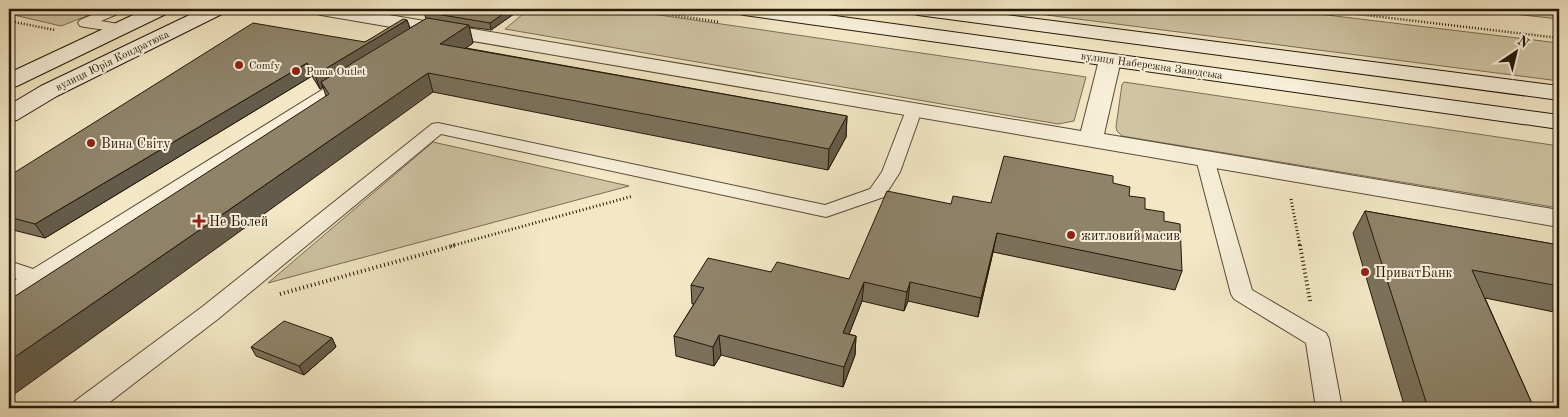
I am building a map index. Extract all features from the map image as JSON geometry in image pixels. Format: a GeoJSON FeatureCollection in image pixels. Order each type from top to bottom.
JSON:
{"type":"FeatureCollection","features":[{"type":"Feature","properties":{"kind":"main road","name":"вулиця Юрія Кондратюка"},"geometry":{"type":"LineString","coordinates":[[9,81],[118,19],[161,9]]}},
{"type":"Feature","properties":{"kind":"main road","name":"вулиця Юрія Кондратюка"},"geometry":{"type":"LineString","coordinates":[[9,115],[49,91],[217,9]]}},
{"type":"Feature","properties":{"kind":"main road"},"geometry":{"type":"LineString","coordinates":[[322,9],[1559,218]]}},
{"type":"Feature","properties":{"kind":"main road","name":"вулиця Набережна Заводська"},"geometry":{"type":"LineString","coordinates":[[744,9],[1559,122]]}},
{"type":"Feature","properties":{"kind":"main road","name":"вулиця Набережна Заводська"},"geometry":{"type":"LineString","coordinates":[[918,9],[1559,93]]}},
{"type":"Feature","properties":{"kind":"main road"},"geometry":{"type":"LineString","coordinates":[[1091,140],[1110,60]]}},
{"type":"Feature","properties":{"kind":"lane"},"geometry":{"type":"LineString","coordinates":[[405,44],[431,28]]}},
{"type":"Feature","properties":{"kind":"lane"},"geometry":{"type":"LineString","coordinates":[[9,294],[363,71]]}},
{"type":"Feature","properties":{"kind":"lane"},"geometry":{"type":"LineString","coordinates":[[84,408],[217,307],[438,128],[826,211],[877,193],[891,172],[914,110]]}},
{"type":"Feature","properties":{"kind":"lane"},"geometry":{"type":"LineString","coordinates":[[1205,159],[1242,294],[1317,338],[1329,408]]}},
{"type":"Feature","properties":{"kind":"lane"},"geometry":{"type":"LineString","coordinates":[[9,268],[35,277]]}},
{"type":"Feature","properties":{"kind":"path"},"geometry":{"type":"LineString","coordinates":[[9,13],[21,9]]}},
{"type":"Feature","properties":{"kind":"path"},"geometry":{"type":"LineString","coordinates":[[1314,9],[1559,38]]}},
{"type":"Feature","properties":{"kind":"path"},"geometry":{"type":"LineString","coordinates":[[9,21],[61,32]]}},
{"type":"Feature","properties":{"kind":"path"},"geometry":{"type":"LineString","coordinates":[[1287,173],[1317,338]]}},
{"type":"Feature","properties":{"kind":"path"},"geometry":{"type":"LineString","coordinates":[[276,295],[638,195]]}},
{"type":"Feature","properties":{"kind":"shaded area"},"geometry":{"type":"Polygon","coordinates":[[[31,9],[105,9],[61,26],[14,15],[31,9]]]}},
{"type":"Feature","properties":{"kind":"shaded area"},"geometry":{"type":"Polygon","coordinates":[[[529,9],[618,9],[1086,77],[1074,121],[1058,124],[505,29],[529,9]]]}},
{"type":"Feature","properties":{"kind":"shaded area"},"geometry":{"type":"Polygon","coordinates":[[[1000,9],[1277,9],[1559,43],[1559,81],[1000,9]]]}},
{"type":"Feature","properties":{"kind":"shaded area"},"geometry":{"type":"Polygon","coordinates":[[[1468,9],[1559,9],[1559,19],[1468,9]]]}},
{"type":"Feature","properties":{"kind":"shaded area"},"geometry":{"type":"Polygon","coordinates":[[[1124,82],[1559,146],[1559,208],[1122,136],[1116,127],[1122,84],[1124,82]]]}},
{"type":"Feature","properties":{"kind":"shaded area"},"geometry":{"type":"Polygon","coordinates":[[[433,142],[629,186],[268,283],[433,142]]]}},
{"type":"Feature","properties":{"kind":"building"},"geometry":{"type":"Polygon","coordinates":[[[430,9],[510,9],[490,23],[424,12],[430,9]]]}},
{"type":"Feature","properties":{"kind":"building"},"geometry":{"type":"Polygon","coordinates":[[[427,18],[469,25],[440,44],[847,116],[829,149],[428,73],[9,361],[9,300],[329,94],[321,82],[427,18]]]}},
{"type":"Feature","properties":{"kind":"building"},"geometry":{"type":"Polygon","coordinates":[[[403,19],[407,20],[315,75],[307,63],[35,224],[9,217],[9,176],[253,23],[365,42],[403,19]]]}},
{"type":"Feature","properties":{"kind":"building"},"geometry":{"type":"Polygon","coordinates":[[[1004,156],[1113,176],[1113,183],[1130,187],[1129,196],[1145,198],[1145,209],[1164,212],[1164,221],[1180,224],[1182,271],[997,233],[981,298],[910,282],[907,292],[864,282],[843,333],[856,336],[844,367],[719,335],[713,347],[674,336],[704,288],[691,285],[708,258],[771,272],[777,262],[849,279],[887,191],[951,204],[953,196],[991,203],[1004,156]]]}},
{"type":"Feature","properties":{"kind":"building"},"geometry":{"type":"Polygon","coordinates":[[[1365,211],[1559,245],[1559,286],[1472,270],[1534,408],[1428,408],[1365,211]]]}},
{"type":"Feature","properties":{"kind":"building"},"geometry":{"type":"Polygon","coordinates":[[[284,321],[332,338],[299,366],[251,347],[284,321]]]}},
{"type":"Feature","properties":{"kind":"place","name":"Comfy"},"geometry":{"type":"Point","coordinates":[239,65]}},
{"type":"Feature","properties":{"kind":"place","name":"Puma Outlet"},"geometry":{"type":"Point","coordinates":[296,71]}},
{"type":"Feature","properties":{"kind":"place","name":"Вина Світу"},"geometry":{"type":"Point","coordinates":[91,143]}},
{"type":"Feature","properties":{"kind":"place","name":"Не Болей"},"geometry":{"type":"Point","coordinates":[199,221]}},
{"type":"Feature","properties":{"kind":"place","name":"житловий масив"},"geometry":{"type":"Point","coordinates":[1071,235]}},
{"type":"Feature","properties":{"kind":"place","name":"ПриватБанк"},"geometry":{"type":"Point","coordinates":[1365,272]}}]}
